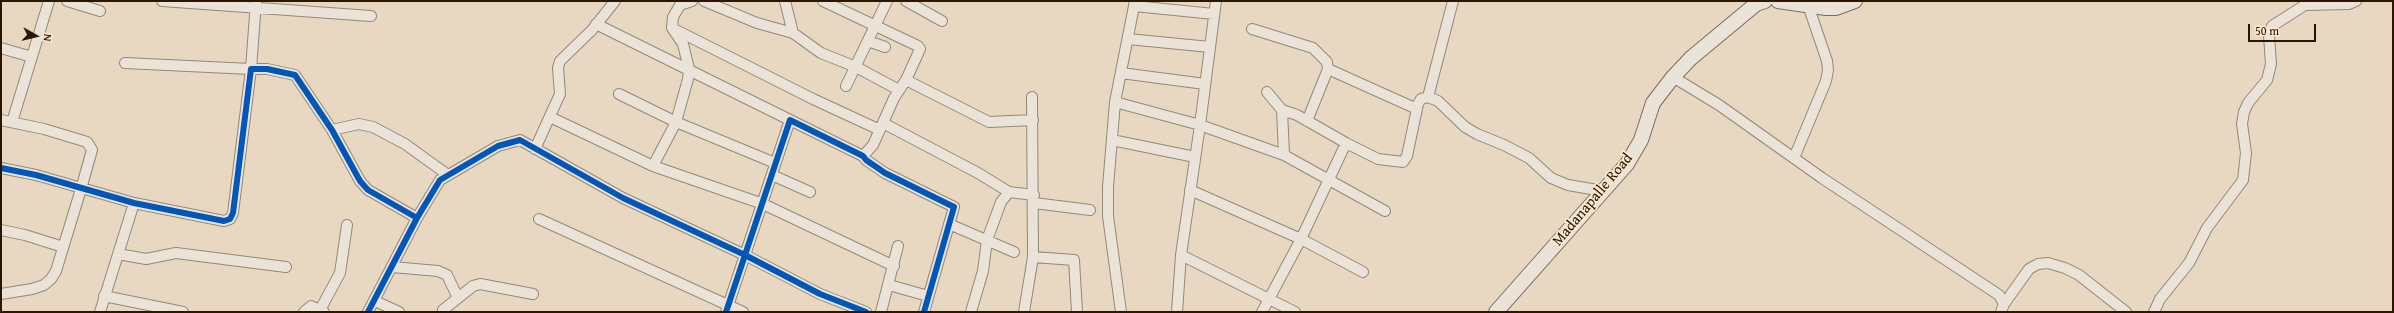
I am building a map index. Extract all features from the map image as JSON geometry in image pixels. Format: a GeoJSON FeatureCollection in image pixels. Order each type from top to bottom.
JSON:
{"type":"FeatureCollection","features":[{"type":"Feature","properties":{"kind":"main road"},"geometry":{"type":"LineString","coordinates":[[1778,1],[1836,8],[1855,1]]}},
{"type":"Feature","properties":{"kind":"main road","name":"Madanapalle Road"},"geometry":{"type":"LineString","coordinates":[[1496,312],[1603,191],[1634,153],[1641,140],[1652,103],[1673,76],[1690,58],[1759,2]]}},
{"type":"Feature","properties":{"kind":"street"},"geometry":{"type":"LineString","coordinates":[[12,122],[49,1]]}},
{"type":"Feature","properties":{"kind":"street"},"geometry":{"type":"LineString","coordinates":[[67,1],[100,11]]}},
{"type":"Feature","properties":{"kind":"street"},"geometry":{"type":"LineString","coordinates":[[162,1],[256,4],[371,16]]}},
{"type":"Feature","properties":{"kind":"street"},"geometry":{"type":"LineString","coordinates":[[535,149],[560,94],[559,64],[596,24],[614,1]]}},
{"type":"Feature","properties":{"kind":"street"},"geometry":{"type":"LineString","coordinates":[[653,166],[676,122],[689,70],[683,44],[672,28],[673,17],[680,6],[692,1]]}},
{"type":"Feature","properties":{"kind":"street"},"geometry":{"type":"LineString","coordinates":[[704,1],[757,23],[793,34],[822,53],[856,67],[899,90]]}},
{"type":"Feature","properties":{"kind":"street"},"geometry":{"type":"LineString","coordinates":[[785,1],[793,34]]}},
{"type":"Feature","properties":{"kind":"street"},"geometry":{"type":"LineString","coordinates":[[823,1],[918,46],[919,54],[906,80],[899,90],[873,145],[863,156]]}},
{"type":"Feature","properties":{"kind":"street"},"geometry":{"type":"LineString","coordinates":[[846,86],[887,1]]}},
{"type":"Feature","properties":{"kind":"street"},"geometry":{"type":"LineString","coordinates":[[906,1],[942,21]]}},
{"type":"Feature","properties":{"kind":"street"},"geometry":{"type":"LineString","coordinates":[[1177,312],[1181,255],[1216,1]]}},
{"type":"Feature","properties":{"kind":"street"},"geometry":{"type":"LineString","coordinates":[[1428,97],[1453,1]]}},
{"type":"Feature","properties":{"kind":"street"},"geometry":{"type":"LineString","coordinates":[[2154,312],[2160,299],[2189,263],[2207,228],[2243,180],[2246,153],[2242,124],[2244,112],[2248,103],[2267,80],[2271,64],[2269,36],[2272,26],[2305,5],[2349,4],[2356,1]]}},
{"type":"Feature","properties":{"kind":"street"},"geometry":{"type":"LineString","coordinates":[[1121,312],[1108,216],[1115,102],[1135,3],[1214,14]]}},
{"type":"Feature","properties":{"kind":"street"},"geometry":{"type":"LineString","coordinates":[[1,168],[36,175],[134,203],[216,221],[230,219],[233,213],[251,69],[256,4]]}},
{"type":"Feature","properties":{"kind":"street"},"geometry":{"type":"LineString","coordinates":[[1794,158],[1826,81],[1828,70],[1827,62],[1808,5]]}},
{"type":"Feature","properties":{"kind":"street"},"geometry":{"type":"LineString","coordinates":[[596,24],[863,156],[866,160],[885,173],[953,205],[954,209],[924,312]]}},
{"type":"Feature","properties":{"kind":"street"},"geometry":{"type":"LineString","coordinates":[[672,28],[813,99],[882,126],[978,173],[1009,192],[1034,199],[1090,210]]}},
{"type":"Feature","properties":{"kind":"street"},"geometry":{"type":"LineString","coordinates":[[1252,29],[1313,48],[1327,62],[1328,69],[1307,121]]}},
{"type":"Feature","properties":{"kind":"street"},"geometry":{"type":"LineString","coordinates":[[1128,39],[1210,47]]}},
{"type":"Feature","properties":{"kind":"street"},"geometry":{"type":"LineString","coordinates":[[868,41],[885,47]]}},
{"type":"Feature","properties":{"kind":"street"},"geometry":{"type":"LineString","coordinates":[[1,48],[32,57]]}},
{"type":"Feature","properties":{"kind":"street"},"geometry":{"type":"LineString","coordinates":[[125,63],[267,69],[295,75],[332,130],[360,181],[368,190],[417,218]]}},
{"type":"Feature","properties":{"kind":"street"},"geometry":{"type":"LineString","coordinates":[[1328,69],[1417,110]]}},
{"type":"Feature","properties":{"kind":"street"},"geometry":{"type":"LineString","coordinates":[[1121,73],[1205,84]]}},
{"type":"Feature","properties":{"kind":"street"},"geometry":{"type":"LineString","coordinates":[[1673,76],[1720,105],[1822,178],[1914,237],[1943,260],[1999,295],[2002,308]]}},
{"type":"Feature","properties":{"kind":"street"},"geometry":{"type":"LineString","coordinates":[[906,80],[989,122],[1033,120]]}},
{"type":"Feature","properties":{"kind":"street"},"geometry":{"type":"LineString","coordinates":[[1267,92],[1282,110],[1307,121],[1378,159],[1402,162],[1407,156],[1417,110],[1422,99],[1428,97],[1438,101],[1465,126],[1477,134],[1504,145],[1529,158],[1551,178],[1568,185],[1603,191]]}},
{"type":"Feature","properties":{"kind":"street"},"geometry":{"type":"LineString","coordinates":[[619,94],[676,122],[775,163]]}},
{"type":"Feature","properties":{"kind":"street"},"geometry":{"type":"LineString","coordinates":[[1024,312],[1033,257],[1034,199],[1032,98]]}},
{"type":"Feature","properties":{"kind":"street"},"geometry":{"type":"LineString","coordinates":[[1115,102],[1200,125],[1284,155],[1385,211]]}},
{"type":"Feature","properties":{"kind":"street"},"geometry":{"type":"LineString","coordinates":[[1282,110],[1284,155]]}},
{"type":"Feature","properties":{"kind":"street"},"geometry":{"type":"LineString","coordinates":[[550,117],[653,166],[763,204],[894,266]]}},
{"type":"Feature","properties":{"kind":"street"},"geometry":{"type":"LineString","coordinates":[[1,120],[44,129],[87,142],[91,145],[92,155],[56,270],[51,279],[44,285],[32,289],[1,294]]}},
{"type":"Feature","properties":{"kind":"street"},"geometry":{"type":"LineString","coordinates":[[727,308],[790,120]]}},
{"type":"Feature","properties":{"kind":"street"},"geometry":{"type":"LineString","coordinates":[[332,130],[359,124],[373,127],[405,144],[448,175]]}},
{"type":"Feature","properties":{"kind":"street"},"geometry":{"type":"LineString","coordinates":[[368,312],[417,218],[440,180],[507,142],[520,140],[623,198],[745,255],[820,294],[866,312]]}},
{"type":"Feature","properties":{"kind":"street"},"geometry":{"type":"LineString","coordinates":[[1112,140],[1195,157]]}},
{"type":"Feature","properties":{"kind":"street"},"geometry":{"type":"LineString","coordinates":[[1262,312],[1268,298],[1301,239],[1330,180],[1346,143]]}},
{"type":"Feature","properties":{"kind":"street"},"geometry":{"type":"LineString","coordinates":[[772,175],[810,192]]}},
{"type":"Feature","properties":{"kind":"street"},"geometry":{"type":"LineString","coordinates":[[1190,190],[1301,239],[1363,272]]}},
{"type":"Feature","properties":{"kind":"street"},"geometry":{"type":"LineString","coordinates":[[971,312],[983,271],[987,240],[1001,202],[1009,192]]}},
{"type":"Feature","properties":{"kind":"street"},"geometry":{"type":"LineString","coordinates":[[100,312],[134,203]]}},
{"type":"Feature","properties":{"kind":"street"},"geometry":{"type":"LineString","coordinates":[[539,219],[727,308],[743,312]]}},
{"type":"Feature","properties":{"kind":"street"},"geometry":{"type":"LineString","coordinates":[[949,224],[1014,252]]}},
{"type":"Feature","properties":{"kind":"street"},"geometry":{"type":"LineString","coordinates":[[304,312],[311,306],[322,311],[340,273],[347,225]]}},
{"type":"Feature","properties":{"kind":"street"},"geometry":{"type":"LineString","coordinates":[[1,230],[63,247]]}},
{"type":"Feature","properties":{"kind":"street"},"geometry":{"type":"LineString","coordinates":[[881,312],[898,246]]}},
{"type":"Feature","properties":{"kind":"street"},"geometry":{"type":"LineString","coordinates":[[118,254],[146,259],[176,252],[286,267]]}},
{"type":"Feature","properties":{"kind":"street"},"geometry":{"type":"LineString","coordinates":[[1181,255],[1296,312]]}},
{"type":"Feature","properties":{"kind":"street"},"geometry":{"type":"LineString","coordinates":[[1033,257],[1074,260],[1077,312]]}},
{"type":"Feature","properties":{"kind":"street"},"geometry":{"type":"LineString","coordinates":[[2002,308],[2029,269],[2038,264],[2048,263],[2065,268],[2079,275],[2126,312]]}},
{"type":"Feature","properties":{"kind":"street"},"geometry":{"type":"LineString","coordinates":[[392,267],[438,271],[447,275],[458,298]]}},
{"type":"Feature","properties":{"kind":"street"},"geometry":{"type":"LineString","coordinates":[[444,311],[473,286],[480,284],[533,294]]}},
{"type":"Feature","properties":{"kind":"street"},"geometry":{"type":"LineString","coordinates":[[889,285],[928,296]]}},
{"type":"Feature","properties":{"kind":"street"},"geometry":{"type":"LineString","coordinates":[[104,296],[183,312]]}},
{"type":"Feature","properties":{"kind":"street"},"geometry":{"type":"LineString","coordinates":[[375,301],[399,312]]}},
{"type":"Feature","properties":{"kind":"cycle path"},"geometry":{"type":"LineString","coordinates":[[1,168],[36,175],[134,203],[224,221],[230,219],[233,213],[251,69],[267,69],[295,75],[332,130],[360,181],[368,190],[417,218]]}},
{"type":"Feature","properties":{"kind":"cycle path"},"geometry":{"type":"LineString","coordinates":[[726,312],[790,120],[863,156],[866,160],[885,173],[954,207],[924,312]]}},
{"type":"Feature","properties":{"kind":"cycle path"},"geometry":{"type":"LineString","coordinates":[[368,312],[417,218],[440,180],[498,146],[520,140],[623,198],[745,255],[820,294],[866,312]]}}]}
